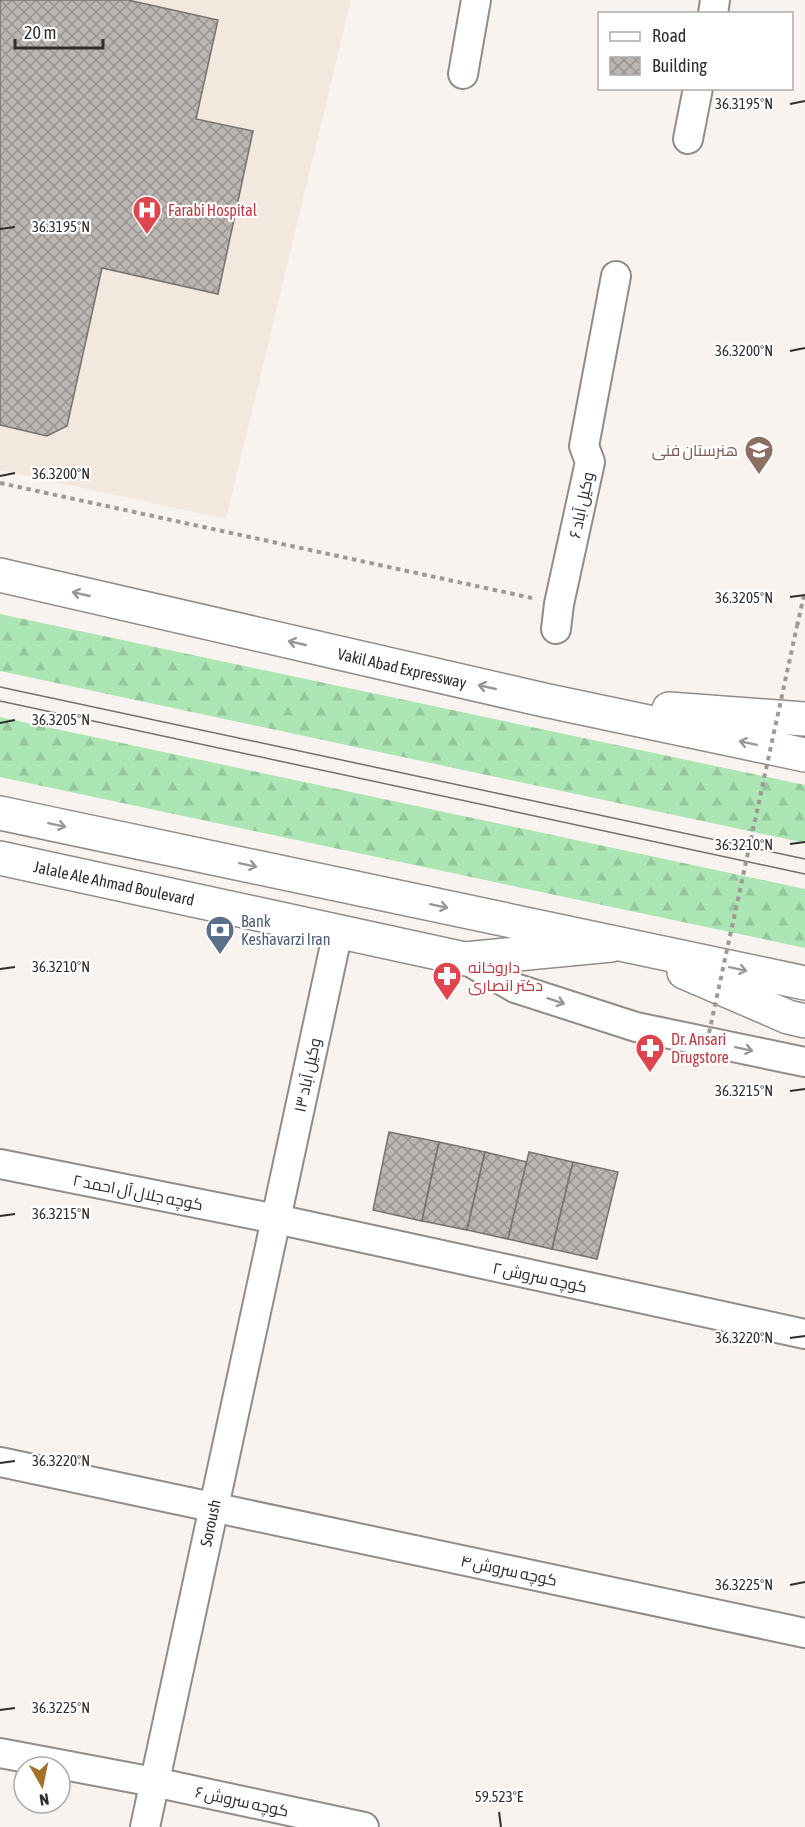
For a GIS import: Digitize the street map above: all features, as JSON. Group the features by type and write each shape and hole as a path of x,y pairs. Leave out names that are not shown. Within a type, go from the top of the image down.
{"main road":[{"name":"Vakil Abad Expressway","path":"0,575 544,700 805,755"},
{"path":"544,700 805,719"},
{"path":"0,813 805,983"},
{"name":"Jalale Ale Ahmad Boulevard","path":"0,858 465,959 619,945"},
{"path":"619,945 788,1017 805,1021"}],"street":[{"path":"463,74 476,0"},
{"path":"688,139 698,90"},
{"name":"۶ وکیل آباد","path":"558,616 590,462 584,447 616,276"},
{"name":"۱۳ وکیل آباد","path":"276,1219 338,931"},
{"path":"465,959 515,988 636,1027 805,1062"},
{"name":"کوچه جلال آل احمد ۲","path":"0,1164 276,1219"},
{"name":"کوچه سروش ۲","path":"276,1219 805,1334"},
{"name":"Soroush","path":"145,1827 276,1219"},
{"name":"کوچه سروش ۴","path":"0,1462 805,1633"},
{"name":"کوچه سروش ۶","path":"0,1753 154,1782 364,1827"}],"path":[{"path":"0,483 558,616"},
{"path":"709,1033 805,591"}],"shaded area":[{"name":"Farabi Hospital","path":"0,0 351,0 226,519 0,470"}],"green space":[{"path":"0,614 805,785 805,843 0,671"},
{"path":"0,717 805,889 805,948 0,777"}],"building":[{"path":"0,0 128,0 218,20 196,119 253,131 218,294 102,268 67,426 47,436 0,425"},
{"path":"389,1132 439,1142 422,1221 373,1210"},
{"path":"439,1142 485,1152 467,1230 422,1221"},
{"path":"485,1152 527,1162 508,1239 467,1230"},
{"path":"529,1152 573,1162 552,1249 508,1239"},
{"path":"573,1162 618,1172 597,1259 552,1249"}],"tram line":[{"path":"0,687 805,859"},
{"path":"0,701 805,874"}],"place":[{"name":"Farabi Hospital","path":"147,236"},
{"name":"هنرستان فنی","path":"759,476"},
{"name":"Bank Keshavarzi Iran","path":"220,956"},
{"name":"داروخانه دکتر انصاری","path":"447,1002"},
{"name":"Dr. Ansari Drugstore","path":"650,1074"}]}
